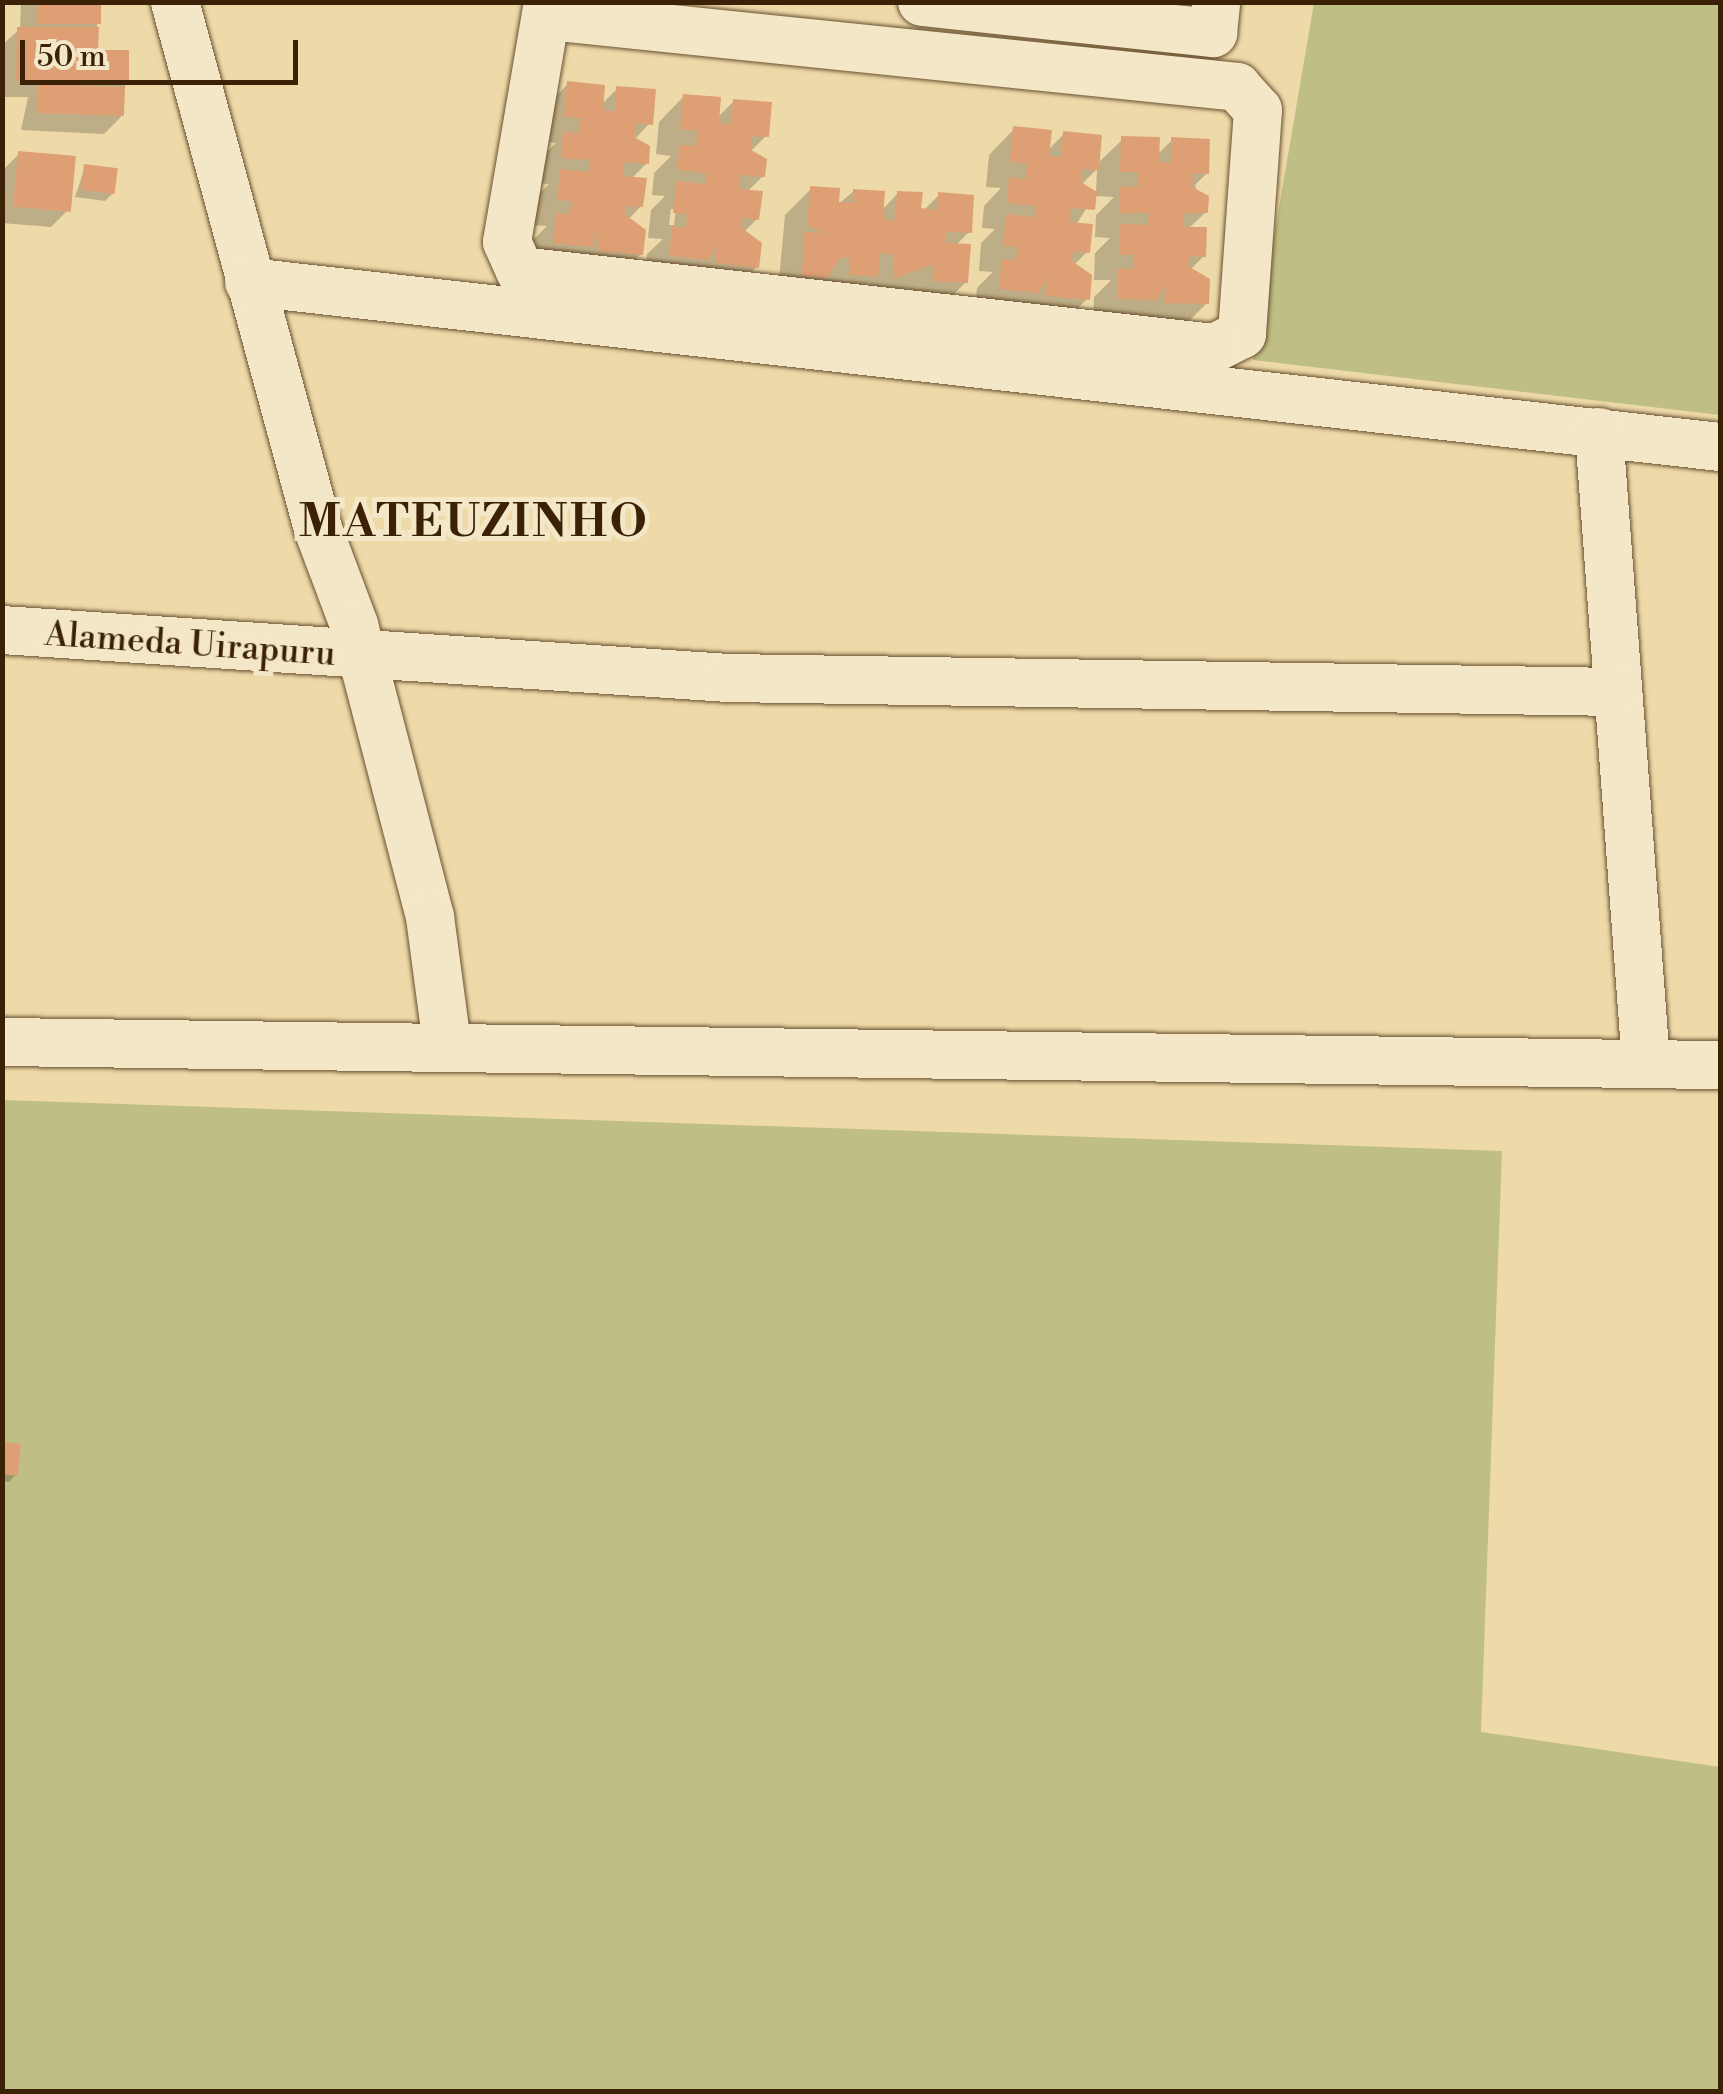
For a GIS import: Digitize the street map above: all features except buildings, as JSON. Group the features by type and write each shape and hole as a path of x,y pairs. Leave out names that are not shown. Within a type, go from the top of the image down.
{"street":[{"name":"Alameda Uirapuru","path":"2,630 360,658 318,529 176,2"},
{"path":"922,2 1213,33 1216,2"},
{"path":"547,9 1237,86 1258,110 1242,334 1214,348 520,271 507,242 547,9"},
{"path":"249,282 1720,447"},
{"path":"1599,432 1646,1063"},
{"path":"447,1045 430,917 360,658 728,678 1616,692"},
{"path":"2,1042 1720,1065"}],"shaded area":[{"path":"1314,3 1720,3 1720,415 1253,360"},
{"path":"3,1100 1502,1151 1481,1732 1720,1767 1720,2091 3,2092"}],"district":[{"name":"MATEUZINHO","path":"474,523"}]}
